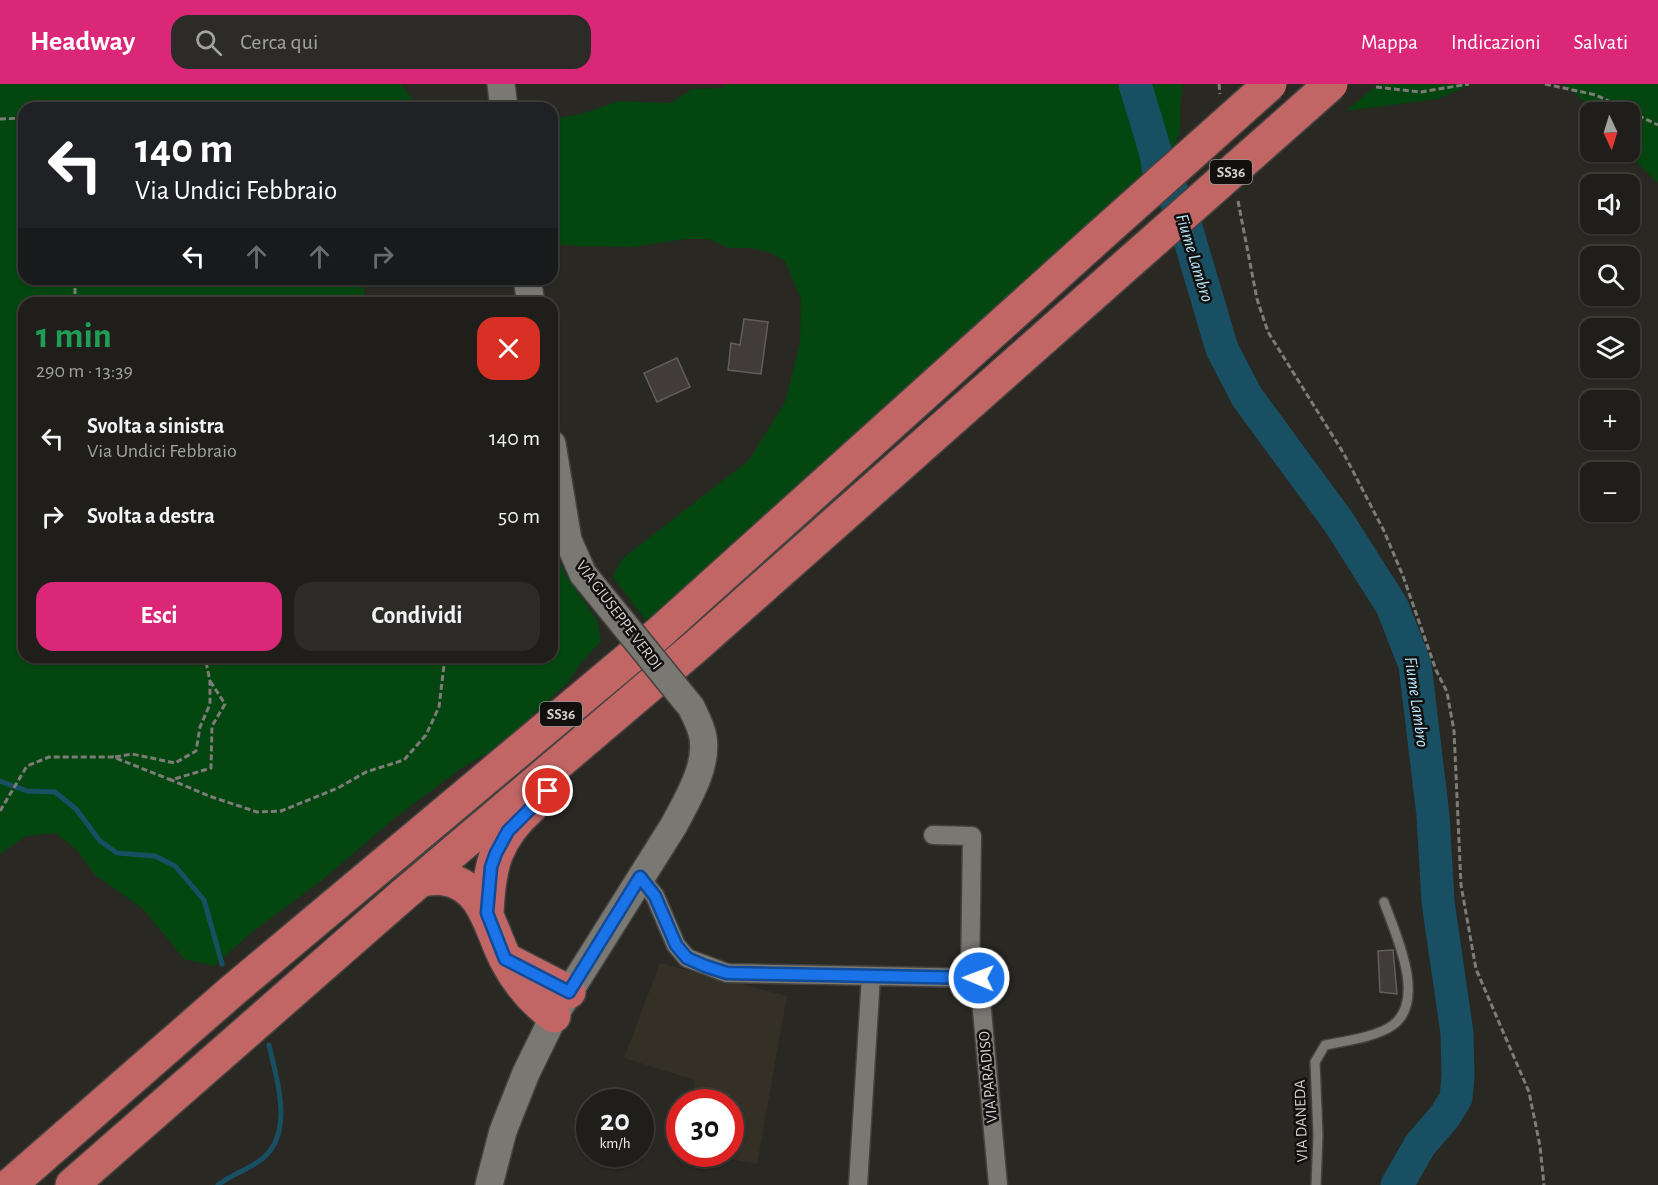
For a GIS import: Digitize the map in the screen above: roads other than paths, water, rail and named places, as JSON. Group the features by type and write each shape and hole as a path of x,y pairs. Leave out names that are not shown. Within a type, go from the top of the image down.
{"highway":[{"name":"SS36","path":"10,1185 232,991 658,634 1270,84"},
{"name":"SS36","path":"72,1185 421,880 694,648 1331,84"},
{"path":"487,913 491,867 508,831 528,810 650,701 694,648"},
{"path":"421,880 443,879 456,882 470,891 487,913 505,959 561,1004"}],"street":[{"path":"501,84 503,102"},
{"name":"VIA GIUSEPPE VERDI","path":"489,1185 503,1131 526,1073 561,1004 674,825 688,798 703,757 704,740 691,707 584,574 568,540 558,480"},
{"name":"VIA PARADISO","path":"933,835 972,836 970,978 979,978 998,1185"},
{"path":"640,877 655,896 676,945 687,958 727,973 970,978"},
{"path":"858,1185 871,976"}],"lane":[{"name":"VIA DANEDA","path":"1316,1185 1318,1135 1315,1062 1325,1046 1370,1035 1393,1025 1401,1015 1409,997 1406,966 1384,902"}],"water":[{"path":"1125,84 1146,84 1168,158 1143,180 1137,137"}],"waterway":[{"name":"Fiume Lambro","path":"1135,84 1157,157 1183,217 1222,349 1247,397 1338,521 1392,606 1415,665 1433,815 1438,902 1457,1033 1458,1076 1456,1098 1445,1116 1420,1145 1397,1185"},
{"path":"0,781 27,791 55,792 76,809 100,841 117,853 155,856 175,866 204,900 222,964"},
{"path":"218,1185 258,1162 270,1151 277,1138 281,1108 269,1045"}]}
